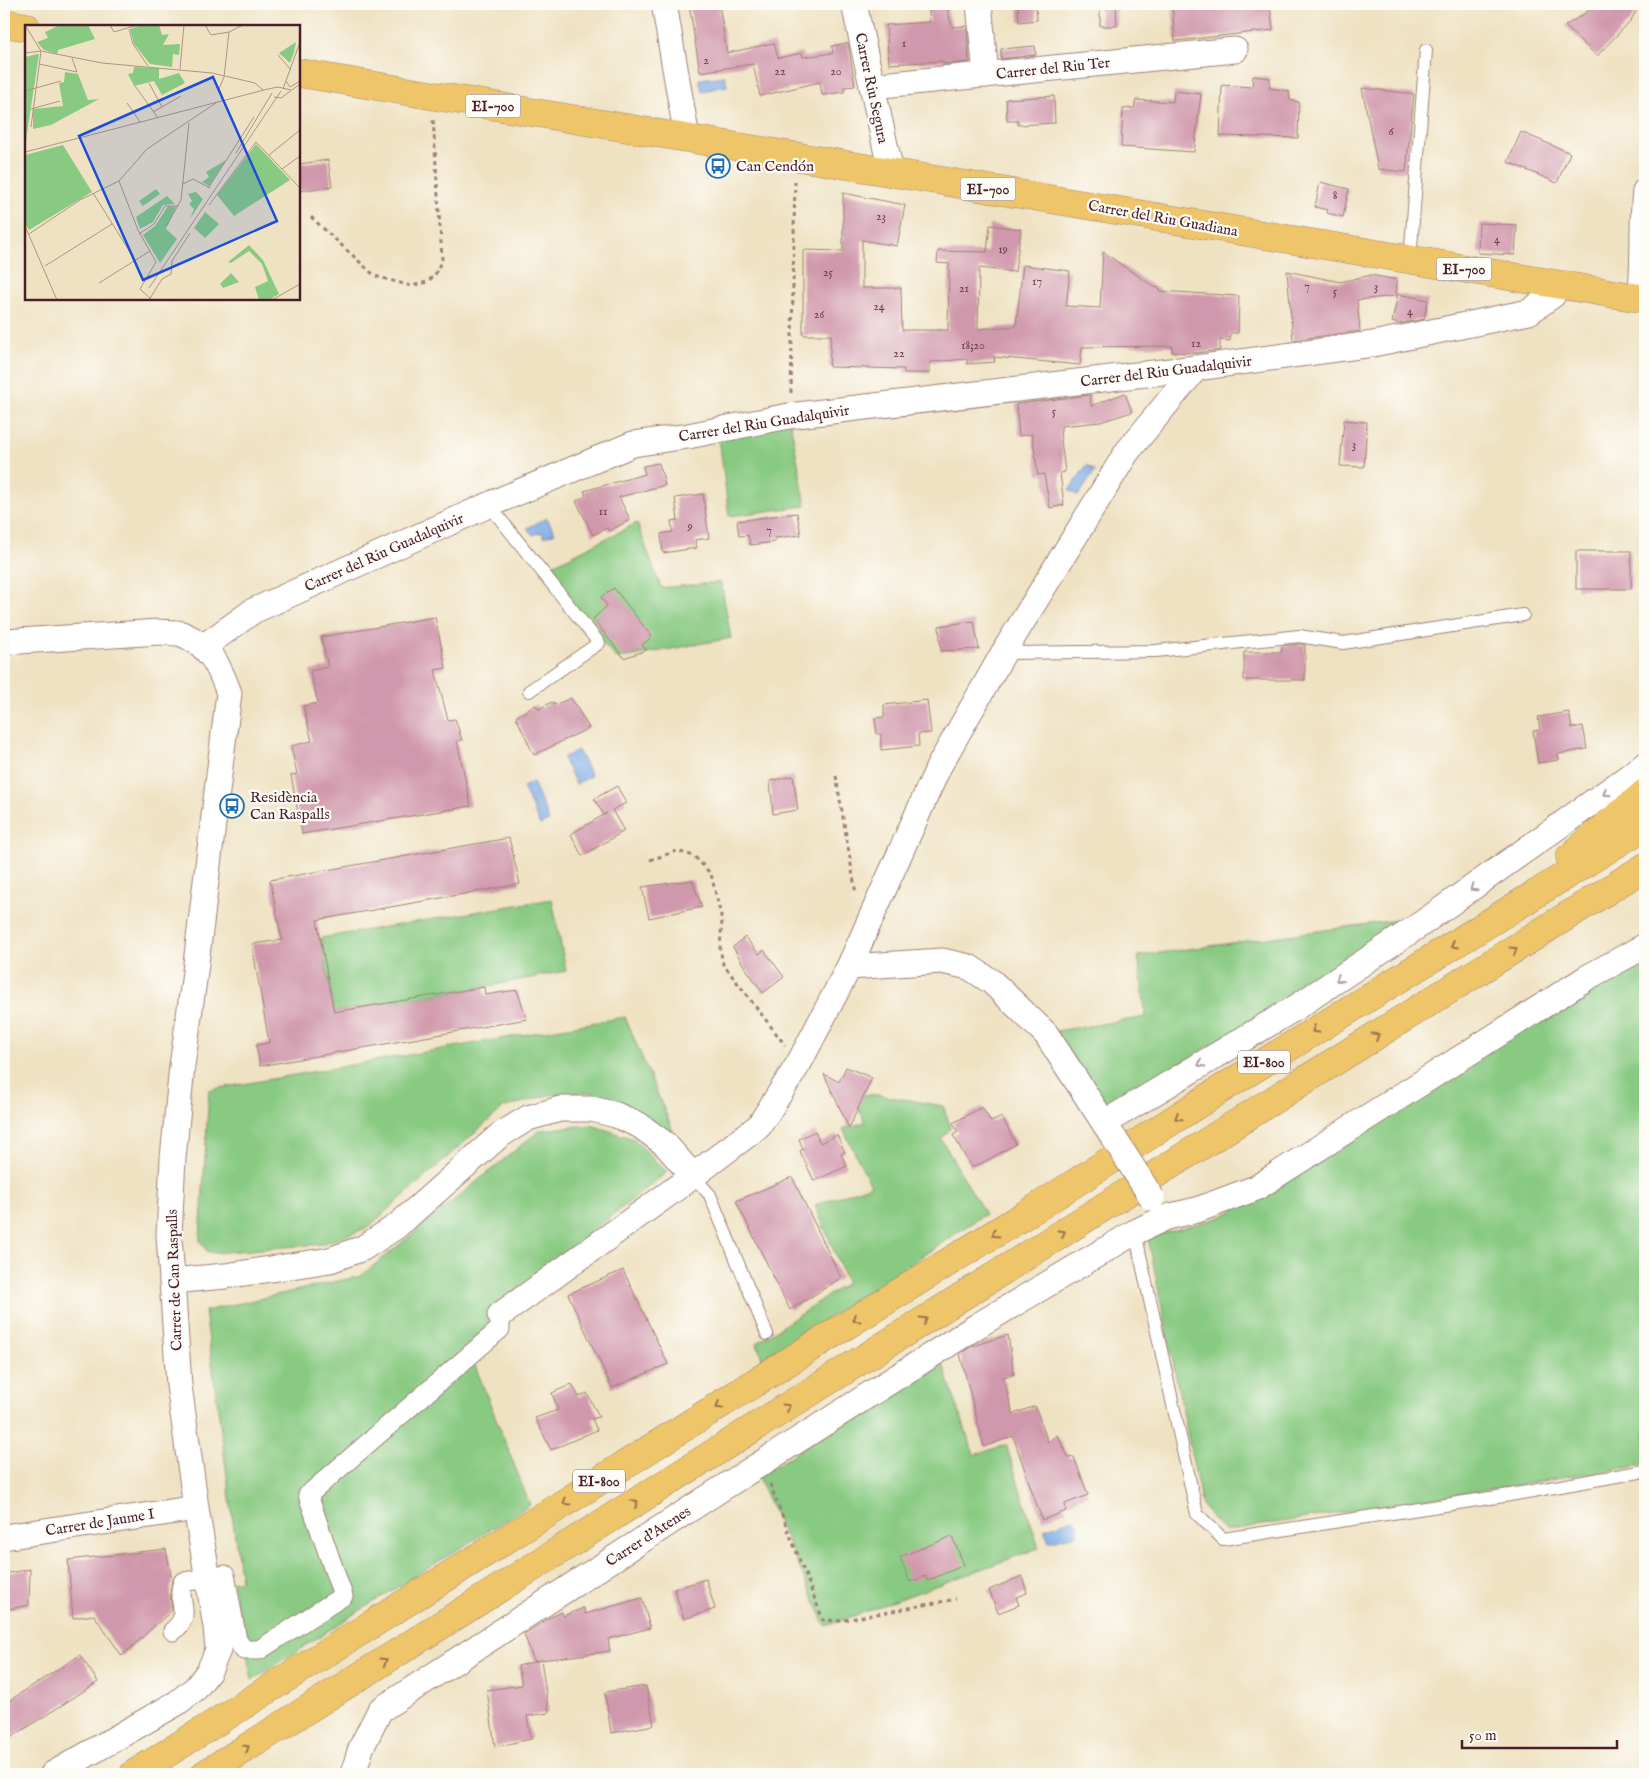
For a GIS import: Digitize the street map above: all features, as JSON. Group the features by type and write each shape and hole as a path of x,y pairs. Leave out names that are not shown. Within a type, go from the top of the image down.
{"main road":[{"path":"4,23 25,27"},
{"name":"EI-700","path":"300,73 687,138"},
{"name":"Carrer del Riu Guadiana","path":"687,138 1642,299"},
{"name":"EI-800","path":"1495,919 1645,793"},
{"name":"EI-800","path":"134,1774 812,1346 1036,1208 1223,1088 1645,826"},
{"name":"EI-800","path":"205,1774 1645,867"},
{"name":"EI-800","path":"1554,925 1645,886"}],"street":[{"path":"664,4 687,138"},
{"name":"Carrer Riu Segura","path":"854,4 891,172"},
{"path":"979,4 986,75"},
{"name":"Carrer del Riu Ter","path":"872,86 1235,50"},
{"path":"1642,299 1643,206 1645,191"},
{"name":"Carrer del Riu Guadalquivir","path":"203,647 253,611 489,505 633,444 688,436 789,416 1196,368 1373,344 1529,312 1553,295 1555,285"},
{"path":"173,1631 180,1625 185,1613 181,1587 183,1582 225,1575 237,1640 244,1650 259,1650 343,1596 308,1495 500,1329 500,1315 693,1176 758,1126 799,1063 849,967 939,766 1004,653 1127,452 1196,368"},
{"path":"4,642 159,632 181,634 203,647"},
{"name":"Carrer de Can Raspalls","path":"53,1774 177,1704 196,1688 209,1672 218,1650 179,1385 169,1235 173,1158 182,1066 228,693 219,665 203,647"},
{"path":"1108,1129 1421,924 1645,765"},
{"name":"Carrer d'Atenes","path":"353,1774 361,1748 380,1710 762,1463 977,1326 1135,1232 1160,1208 1197,1210 1256,1188 1588,977 1645,946"},
{"path":"849,967 942,961 969,967 992,982 1046,1034 1160,1208"},
{"path":"172,1281 225,1276 330,1260 363,1248 396,1226 500,1135 528,1118 560,1109 592,1109 616,1115 639,1125 665,1144 693,1176"},
{"name":"Carrer de Jaume I","path":"5,1529 196,1508"}],"lane":[{"path":"1410,260 1426,50"},
{"path":"489,505 599,643 529,691"},
{"path":"1004,653 1156,650 1299,636 1343,643 1523,614"},
{"path":"693,1176 710,1195 767,1334"},
{"path":"1135,1232 1197,1514 1223,1539 1510,1495 1645,1471"}],"path":[{"path":"311,217 375,276 411,286 427,282 435,275 442,259 432,95"},
{"path":"791,401 794,186"},
{"path":"836,776 856,896"},
{"path":"650,860 677,851 694,856 711,874 722,920 720,948 723,964 799,1063"},
{"path":"762,1463 823,1620 840,1621 956,1599"}],"green space":[{"path":"789,416 806,506 729,516 718,430"},
{"path":"637,523 661,588 721,582 731,638 617,659 541,571"},
{"path":"552,899 566,971 334,1012 321,938"},
{"path":"1404,919 1404,925 1107,1109 1056,1031 1146,1017 1138,956"},
{"path":"1645,961 1645,1465 1224,1531 1202,1506 1148,1238 1221,1217 1590,989"},
{"path":"625,1017 677,1140 627,1105 590,1092 548,1095 503,1108 367,1228 322,1244 214,1253 207,1251 200,1241 209,1090"},
{"path":"852,1094 879,1095 943,1106 951,1128 941,1139 985,1214 855,1301 762,1359 757,1343 847,1283 815,1205 871,1185 843,1129 865,1122"},
{"path":"591,1125 634,1139 667,1172 485,1317 498,1334 470,1353 530,1505 252,1680 232,1581 241,1581 205,1311 361,1276 540,1130"},
{"path":"941,1359 974,1455 1006,1445 1039,1548 826,1626 758,1477"}],"water":[{"path":"725,76 727,86 702,91 699,79"},
{"path":"1087,465 1095,471 1078,496 1069,490"},
{"path":"547,518 555,533 544,537 542,532 533,535 527,528"},
{"path":"578,750 591,776 576,784 563,758"},
{"path":"533,782 549,821 540,825 523,787"},
{"path":"1072,1519 1079,1524 1077,1534 1049,1542 1044,1529"}],"building":[{"path":"689,4 719,4 727,53 774,43 778,58 802,53 803,57 833,53 832,46 848,43 855,86 844,87 844,92 822,95 820,82 760,96 753,64 700,72"},
{"path":"928,4 946,4 952,27 967,26 969,62 943,64 943,61 889,64 886,25 930,22"},
{"path":"1018,4 1036,4 1037,20 1019,22"},
{"path":"1100,4 1116,4 1117,26 1100,26"},
{"path":"1172,4 1270,4 1273,30 1175,41"},
{"path":"1599,4 1640,4 1631,20 1597,56 1565,26"},
{"path":"1035,46 1036,55 1001,59 1001,49"},
{"path":"1253,76 1270,78 1269,88 1289,91 1290,100 1299,102 1298,138 1220,136 1222,85 1252,87"},
{"path":"1362,88 1414,94 1406,172 1378,169"},
{"path":"1174,91 1201,94 1194,152 1121,147 1123,109 1134,108 1136,100 1173,102"},
{"path":"1054,96 1055,123 1018,125 1018,121 1007,121 1006,99"},
{"path":"1521,132 1570,153 1557,183 1508,162"},
{"path":"328,160 332,186 300,191 300,164"},
{"path":"1320,182 1349,189 1343,217 1327,213 1328,210 1315,207"},
{"path":"843,193 905,205 897,246 862,240 862,288 901,288 902,330 948,330 949,264 937,263 938,251 987,252 990,225 1021,229 1015,272 979,268 978,329 1016,326 1023,265 1070,271 1066,306 1100,308 1103,252 1154,287 1160,288 1160,291 1239,296 1238,333 1230,333 1230,341 1220,340 1220,350 1196,353 1172,352 1172,346 1082,347 1080,365 994,357 995,362 967,364 967,359 930,362 930,373 904,373 904,369 829,367 831,335 803,335 803,250 843,251"},
{"path":"1479,223 1517,225 1515,255 1478,253"},
{"path":"1287,271 1340,282 1371,275 1397,280 1396,296 1357,300 1360,331 1293,340"},
{"path":"1398,294 1428,300 1424,319 1399,324 1392,322"},
{"path":"1125,393 1132,412 1100,422 1061,426 1060,432 1065,472 1060,473 1064,505 1050,508 1044,474 1038,475 1032,434 1019,436 1016,404 1090,395 1091,406"},
{"path":"1344,420 1367,422 1364,467 1340,466"},
{"path":"659,463 665,485 619,497 630,520 609,531 607,528 593,535 576,501 586,496 584,491 645,474 643,466"},
{"path":"703,494 709,538 695,540 697,548 663,553 661,534 673,532 671,521 678,520 675,498"},
{"path":"797,513 801,535 775,538 775,542 750,545 748,535 739,536 737,521"},
{"path":"1576,551 1631,551 1631,589 1576,589"},
{"path":"614,588 652,637 642,645 647,650 624,658 593,619 607,606 601,597"},
{"path":"435,617 446,668 435,670 448,720 455,719 462,740 457,741 471,806 302,834 291,775 297,774 291,746 312,741 303,706 318,703 310,671 328,667 321,637"},
{"path":"974,621 979,649 941,651 939,626"},
{"path":"1305,645 1305,680 1244,680 1244,652 1282,652 1282,646"},
{"path":"571,698 589,728 534,755 516,717 536,705 539,709 552,702 554,705"},
{"path":"927,700 931,733 918,734 919,746 881,750 881,734 877,734 875,718 884,717 884,705"},
{"path":"1569,712 1572,728 1583,726 1587,749 1558,754 1559,760 1538,763 1533,731 1540,730 1538,717"},
{"path":"793,776 798,810 773,814 770,781"},
{"path":"617,786 626,803 612,810 624,831 582,856 571,834 604,815 594,799"},
{"path":"509,838 520,884 317,920 334,1012 484,987 485,995 517,990 527,1019 260,1066 256,1045 269,1043 252,944 282,940 270,880"},
{"path":"692,880 702,907 649,918 642,887"},
{"path":"745,937 759,954 764,950 784,977 763,993 733,947"},
{"path":"846,1067 872,1078 849,1128 824,1074 839,1082"},
{"path":"982,1107 991,1122 1002,1117 1016,1144 971,1167 953,1135 958,1132 953,1123"},
{"path":"815,1131 820,1143 837,1135 845,1152 841,1154 847,1166 814,1181 800,1151 803,1149 799,1139"},
{"path":"792,1177 841,1278 790,1310 736,1201"},
{"path":"623,1270 668,1364 612,1388 568,1294"},
{"path":"1008,1335 1014,1374 1003,1377 1013,1414 1035,1406 1048,1442 1057,1435 1069,1458 1074,1457 1088,1495 1065,1504 1066,1511 1042,1520 1013,1436 984,1447 960,1354 972,1346"},
{"path":"572,1384 579,1397 587,1393 599,1417 592,1419 597,1430 551,1450 535,1418 558,1410 552,1393"},
{"path":"952,1536 964,1565 927,1581 926,1576 910,1582 900,1557"},
{"path":"166,1549 172,1580 170,1595 172,1610 122,1656 94,1615 73,1618 68,1560"},
{"path":"30,1569 29,1605 4,1610 4,1574"},
{"path":"1022,1576 1027,1593 1016,1597 1019,1605 998,1613 989,1590"},
{"path":"706,1579 715,1609 684,1619 674,1589"},
{"path":"642,1598 650,1628 608,1639 610,1651 534,1661 524,1634 551,1617 562,1612 563,1616 584,1608 585,1614"},
{"path":"80,1655 98,1682 4,1742 4,1704"},
{"path":"541,1660 549,1713 527,1716 531,1739 495,1747 487,1690 522,1685 518,1666"},
{"path":"646,1686 654,1725 611,1733 605,1692"}],"place":[{"name":"Can Cendón","path":"718,166"},
{"name":"Residència Can Raspalls","path":"232,806"}]}
